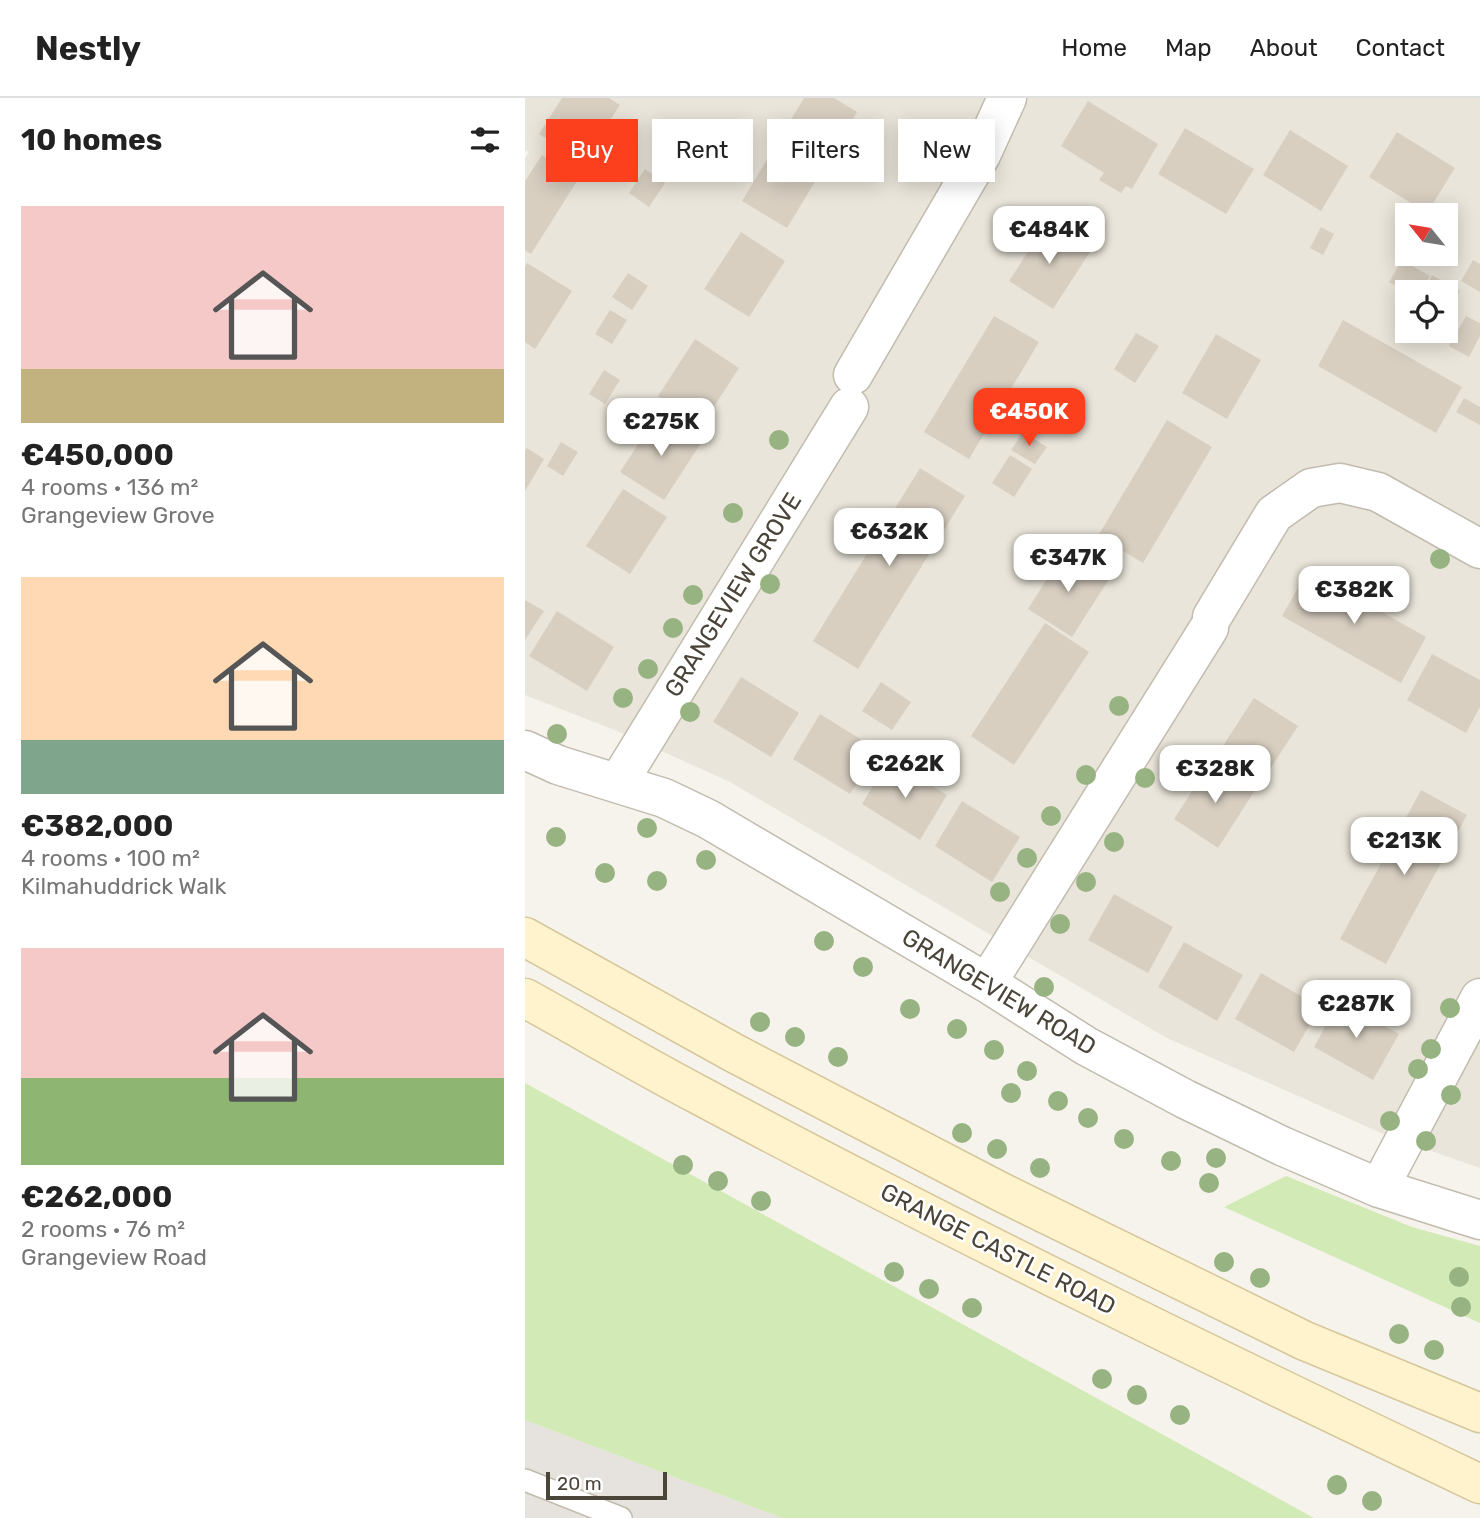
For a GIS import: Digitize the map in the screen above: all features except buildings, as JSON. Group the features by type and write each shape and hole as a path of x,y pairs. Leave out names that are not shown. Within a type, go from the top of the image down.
{"main road":[{"path":"525,937 734,1053 1001,1192 1305,1342 1480,1413"},
{"name":"GRANGE CASTLE ROAD","path":"525,998 697,1095 961,1231 1480,1484"}],"street":[{"name":"GRANGEVIEW GROVE","path":"618,783 851,391 981,156 1007,98"},
{"path":"987,983 1274,514 1311,488 1340,483 1378,492 1480,549"},
{"name":"GRANGEVIEW ROAD","path":"525,750 558,765 664,799 708,819 987,983 1086,1046 1185,1099 1282,1146 1379,1188 1480,1220"},
{"path":"1379,1188 1480,998"}],"lane":[{"path":"525,1480 621,1518"}],"shaded area":[{"path":"525,98 1480,98 1480,1168 1388,1136 1165,1037 730,782 622,733 525,695 525,158 529,152 525,150"},
{"path":"525,1420 782,1518 525,1518"}],"green space":[{"path":"525,1083 1314,1518 782,1518 525,1420"},
{"path":"1286,1176 1412,1227 1480,1246 1480,1323 1224,1207"}]}
